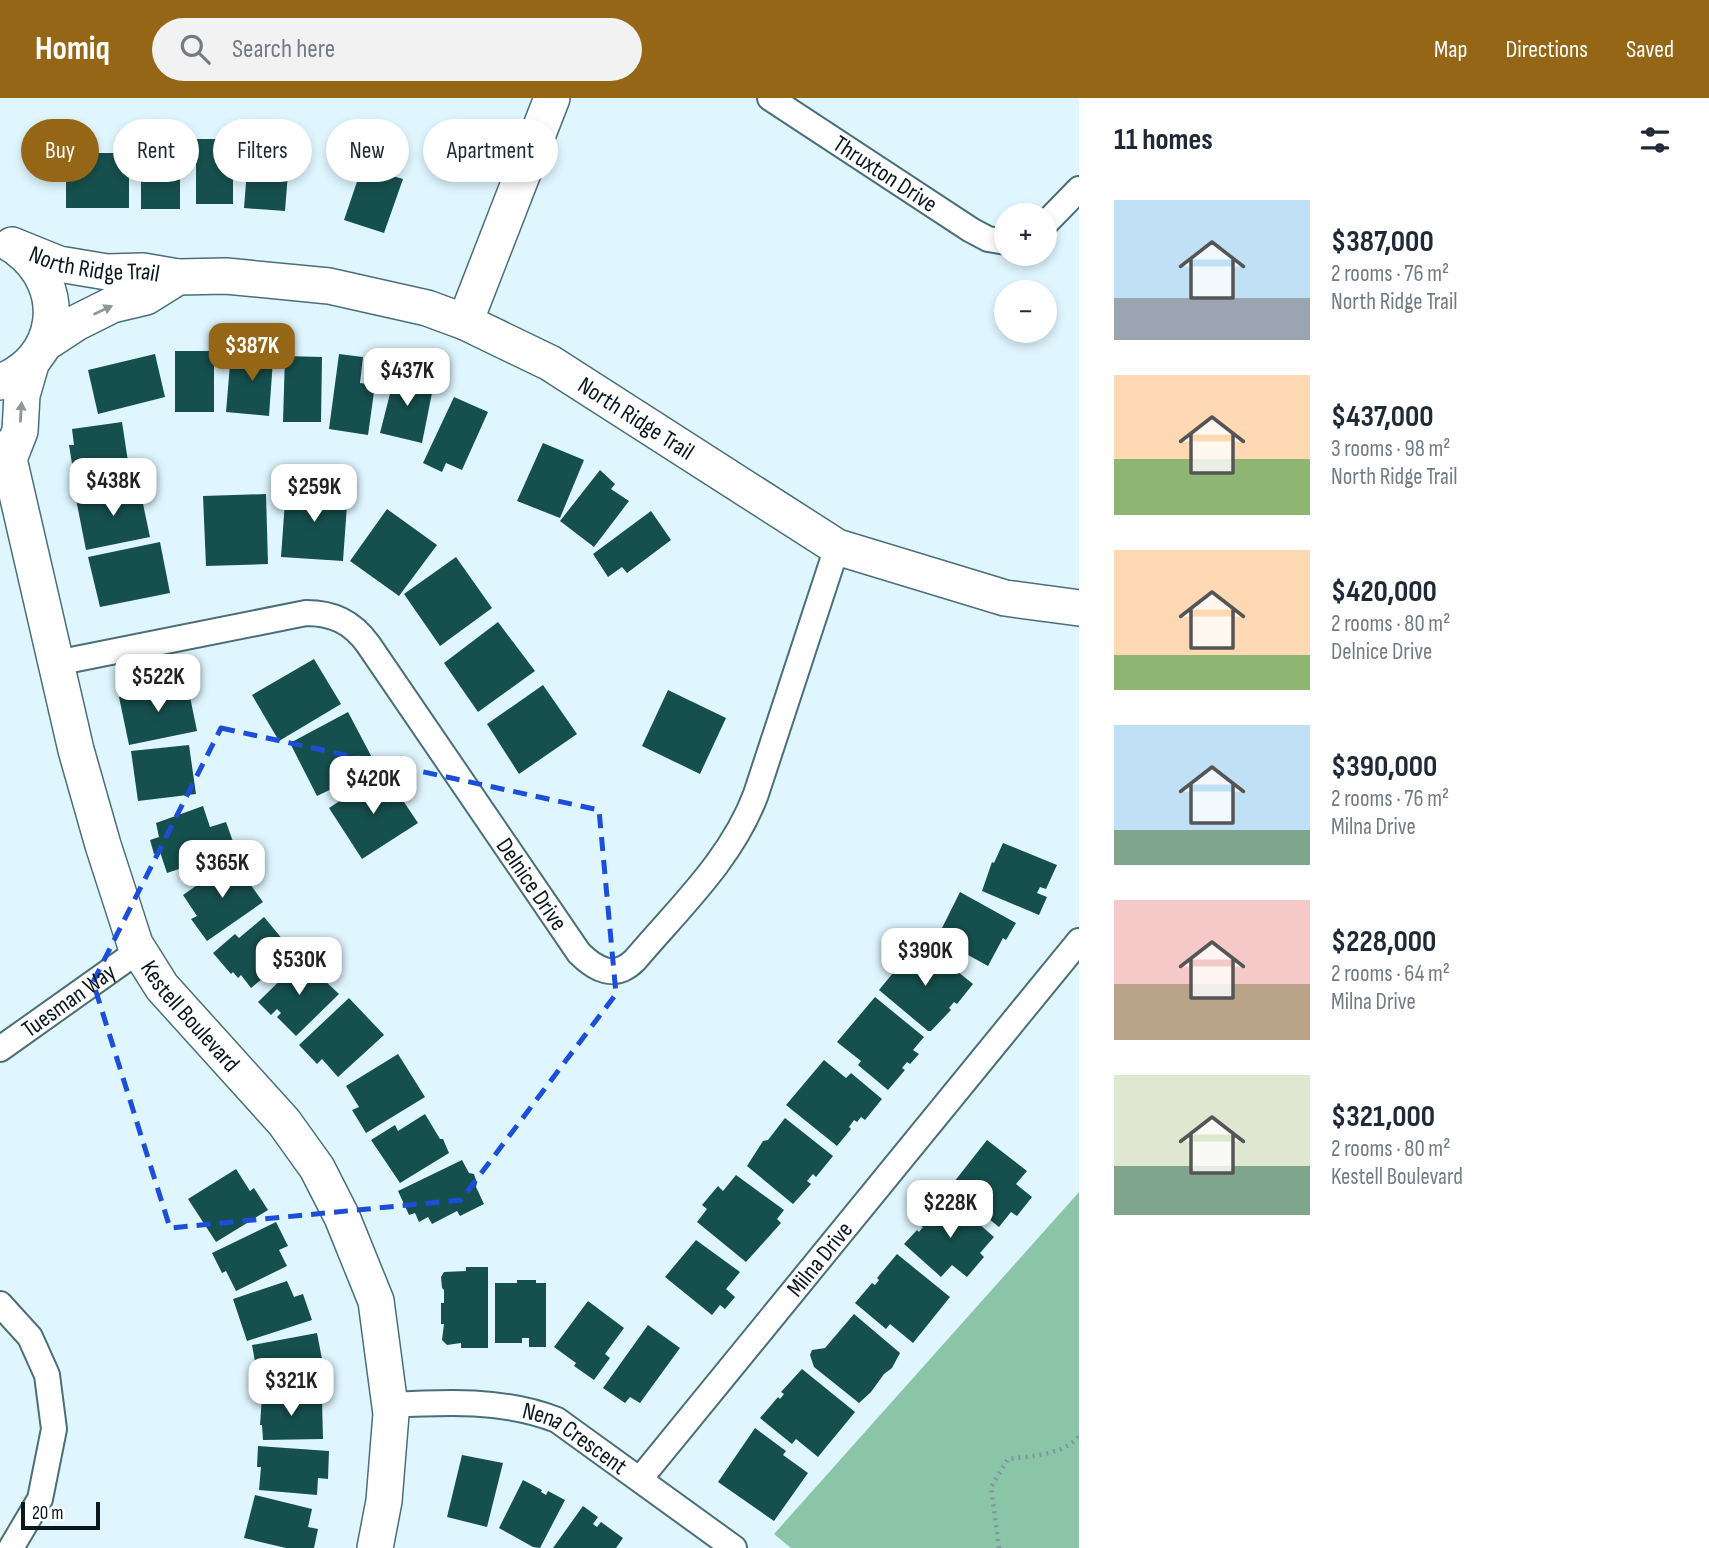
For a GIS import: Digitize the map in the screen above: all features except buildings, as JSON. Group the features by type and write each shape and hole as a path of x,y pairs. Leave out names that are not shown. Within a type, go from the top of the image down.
{"street":[{"path":"465,321 552,98"},
{"name":"Thruxton Drive","path":"770,98 971,230 994,240"},
{"path":"1057,212 1079,189"},
{"name":"North Ridge Trail","path":"5,240 59,264 107,272 143,271 178,277 226,276 329,286 427,308 465,321 551,363 837,547 1005,598 1079,608"},
{"name":"Kestell Boulevard","path":"5,240 31,259 44,278 51,300 51,322 22,395 20,431 4,454 76,750 103,845 138,951 162,987 268,1103 317,1168 342,1217 376,1301 391,1415 384,1501 375,1548"},
{"name":"North Ridge Trail","path":"0,382 13,377 76,323 112,305 146,298 178,277"},
{"name":"Delnice Drive","path":"55,663 306,613 329,615 346,622 368,644 579,953 596,968 616,972 635,960 724,856 739,832 755,794 837,547"},
{"name":"Milna Drive","path":"640,1479 1079,941"},
{"name":"Tuesman Way","path":"0,1049 138,951"},
{"path":"0,1304 30,1337 47,1375 54,1429 40,1499 11,1548"},
{"name":"Nena Crescent","path":"389,1405 512,1406 557,1420 734,1548"}],"path":[{"path":"999,1548 992,1487 1008,1459 1038,1455 1072,1444 1079,1436"}],"highlighted area":[{"path":"221,728 599,810 616,994 461,1200 170,1228 93,982"}],"green space":[{"path":"1079,1192 1079,1548 791,1548 774,1534"}]}
